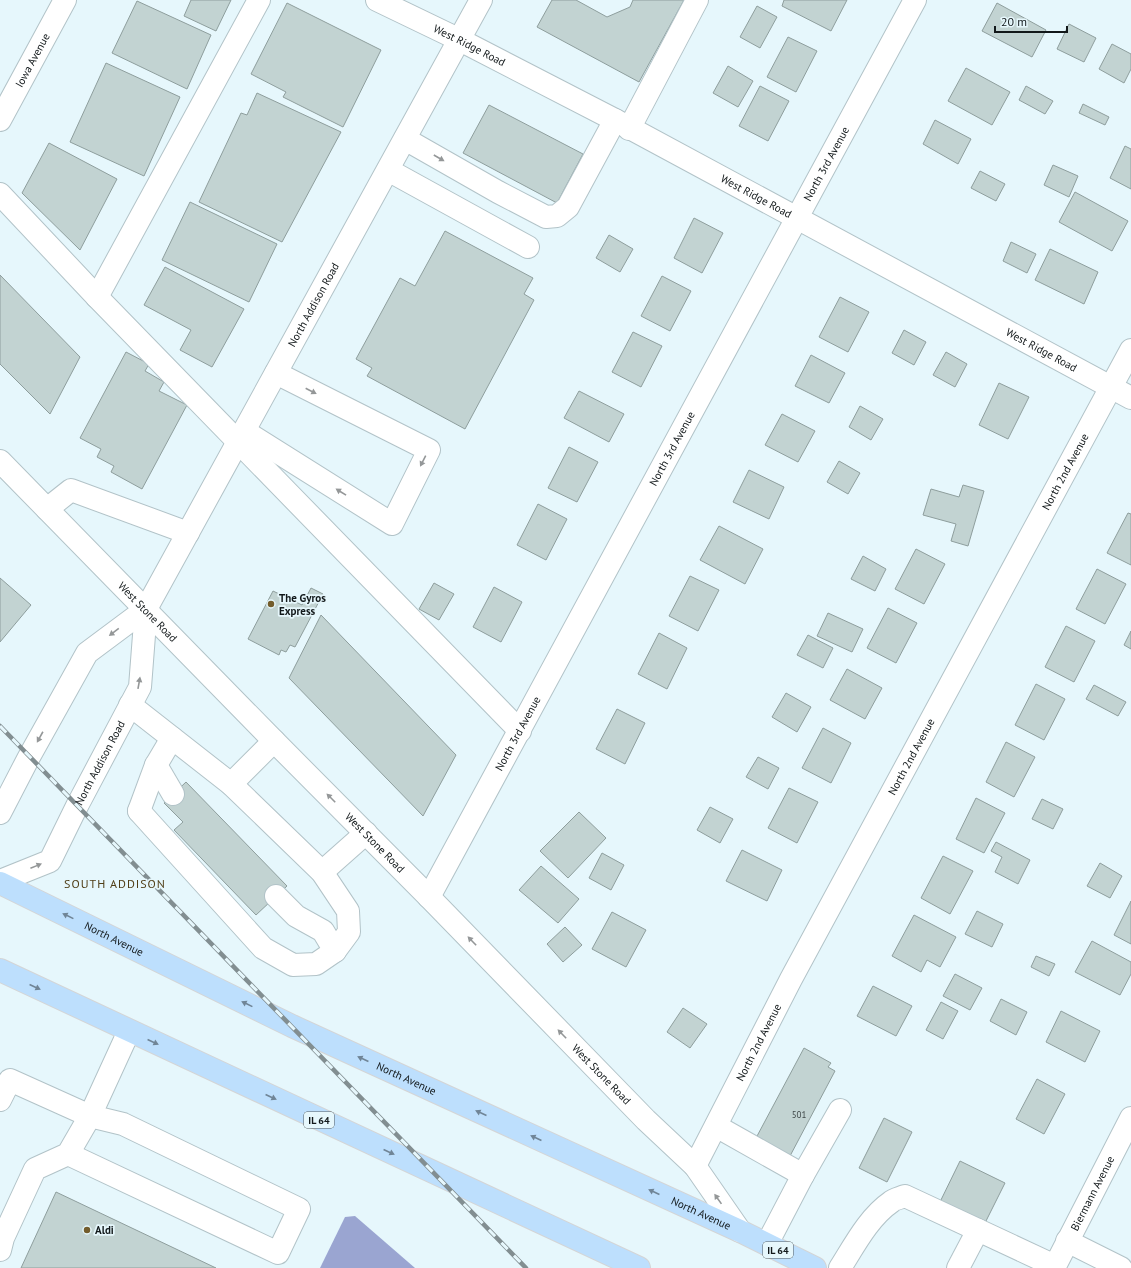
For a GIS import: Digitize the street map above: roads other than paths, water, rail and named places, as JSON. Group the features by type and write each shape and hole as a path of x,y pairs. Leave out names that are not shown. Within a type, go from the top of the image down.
{"main road":[{"name":"North Avenue","path":"0,882 292,1026 740,1231 815,1268"},
{"name":"IL 64","path":"0,970 639,1268"}],"street":[{"name":"Iowa Avenue","path":"0,120 65,0"},
{"path":"97,297 259,0"},
{"name":"West Ridge Road","path":"377,0 460,40 622,125 1131,398"},
{"name":"North Addison Road","path":"0,813 29,757 87,653 146,609 481,0"},
{"path":"405,139 498,192 546,217 557,216 568,207 622,125 697,0"},
{"name":"North 3rd Avenue","path":"429,897 916,0"},
{"path":"388,170 528,247"},
{"path":"0,194 97,297 241,436 520,730"},
{"name":"North 2nd Avenue","path":"695,1166 794,972 1131,350"},
{"path":"241,436 392,524 429,450 276,373"},
{"name":"West Stone Road","path":"0,461 646,1120 695,1166 740,1231"},
{"path":"47,509 71,490 188,533"},
{"name":"North Addison Road","path":"0,882 50,861 140,687 146,609"},
{"path":"130,705 231,784 322,872 348,911 349,932 335,951 316,964 293,964 263,948 139,811 156,765 172,738"},
{"path":"231,784 274,741"},
{"path":"156,765 173,794"},
{"path":"322,872 366,833"},
{"path":"276,896 296,916 323,931 335,951"},
{"path":"0,1250 3,1238 35,1169 68,1154 90,1116 130,1031"},
{"path":"0,1100 10,1080 90,1116 123,1124 299,1208 278,1253 68,1154"},
{"path":"767,1244 803,1175 840,1110"},
{"name":"Biermann Avenue","path":"1054,1267 1131,1118"},
{"path":"716,1126 803,1175"},
{"path":"840,1268 856,1242 876,1215 891,1201 905,1196 1054,1267"},
{"path":"958,1268 978,1230"},
{"path":"1068,1241 1121,1268"}],"water":[{"path":"355,1216 415,1268 320,1268 345,1217"}],"railway":[{"path":"0,726 526,1268"}],"place":[{"name":"The Gyros Express","path":"271,604"},
{"name":"Aldi","path":"87,1230"}],"district":[{"name":"SOUTH ADDISON","path":"115,884"}]}
